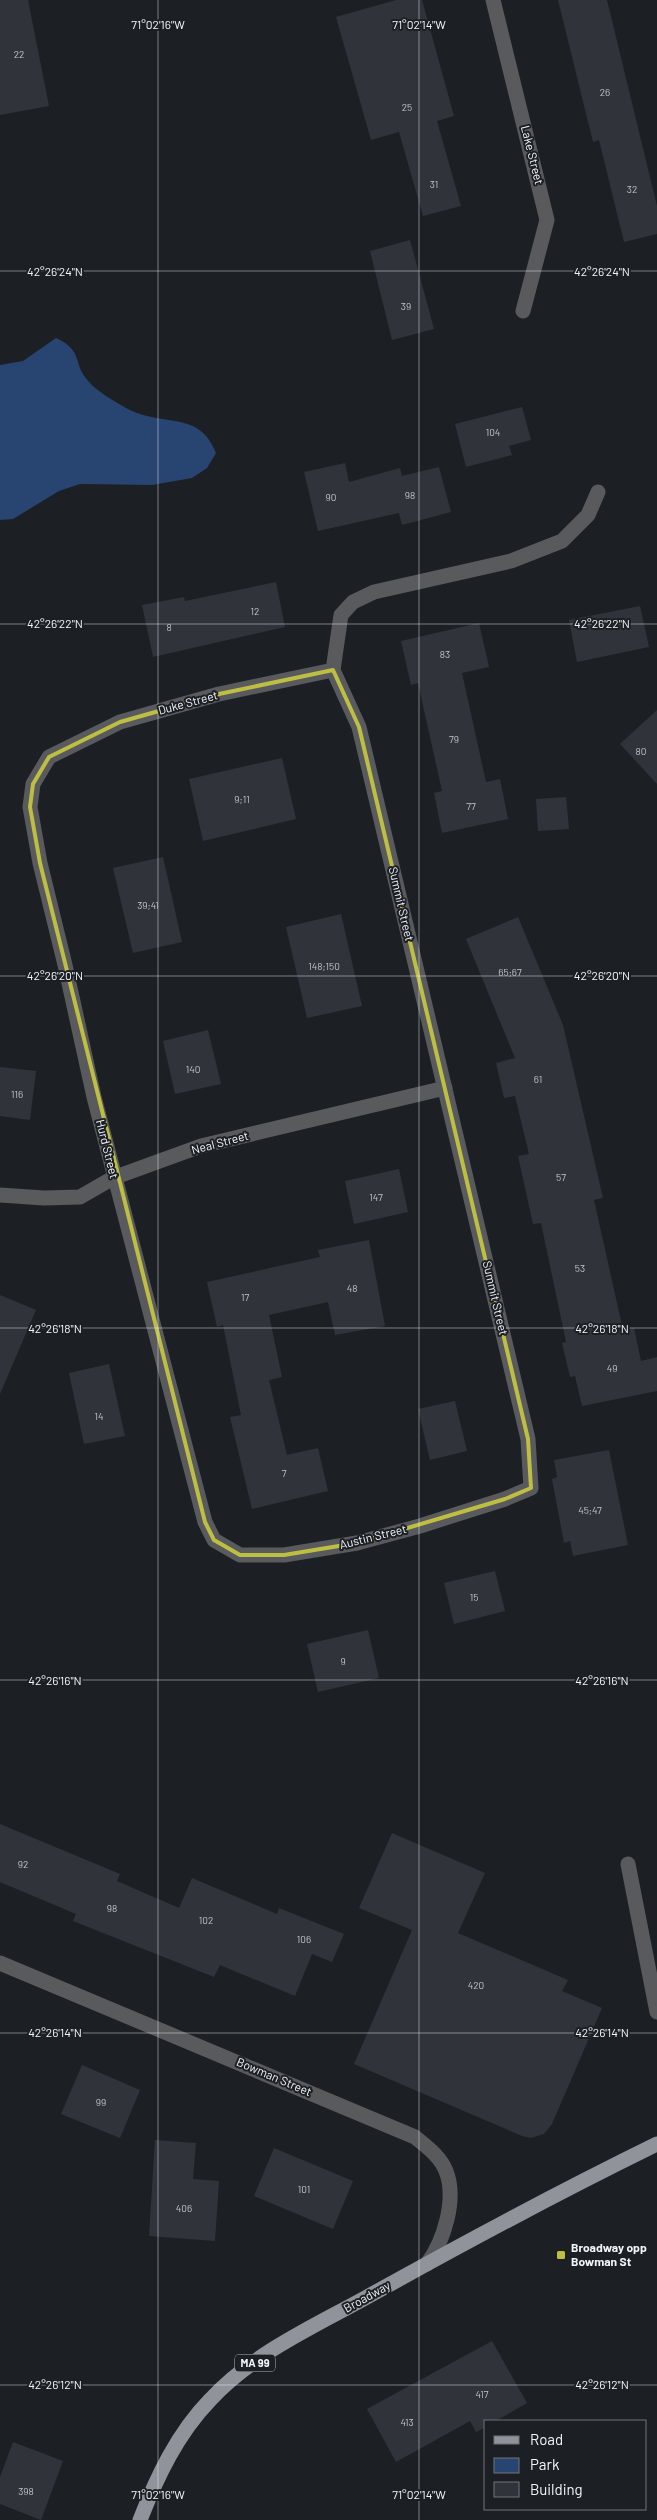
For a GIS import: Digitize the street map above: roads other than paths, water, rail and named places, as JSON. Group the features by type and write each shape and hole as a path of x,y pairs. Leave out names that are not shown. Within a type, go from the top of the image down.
{"main road":[{"name":"Broadway","path":"140,2520 157,2479 174,2449 199,2412 228,2382 293,2338 565,2189 657,2144"}],"street":[{"name":"Lake Street","path":"493,0 548,220 523,311"},
{"path":"333,670 341,615 353,602 374,592 511,561 562,541 588,515 598,492"},
{"name":"Duke Street","path":"49,756 120,722 219,694 333,670"},
{"name":"Summit Street","path":"333,670 359,727 528,1439 530,1488"},
{"name":"Hurd Street","path":"49,756 33,784 30,807 40,863 114,1178 205,1522 214,1540"},
{"name":"Neal Street","path":"0,1195 44,1198 80,1197 114,1178 201,1146 445,1088"},
{"name":"Austin Street","path":"214,1540 240,1555 284,1555 357,1543 505,1499 530,1488"},
{"path":"628,1864 657,2012"},
{"name":"Bowman Street","path":"0,1963 380,2121 420,2141 438,2158 446,2172 449,2188 442,2233 427,2264"}],"place":[{"name":"Broadway opp Bowman St","path":"561,2255"}]}
